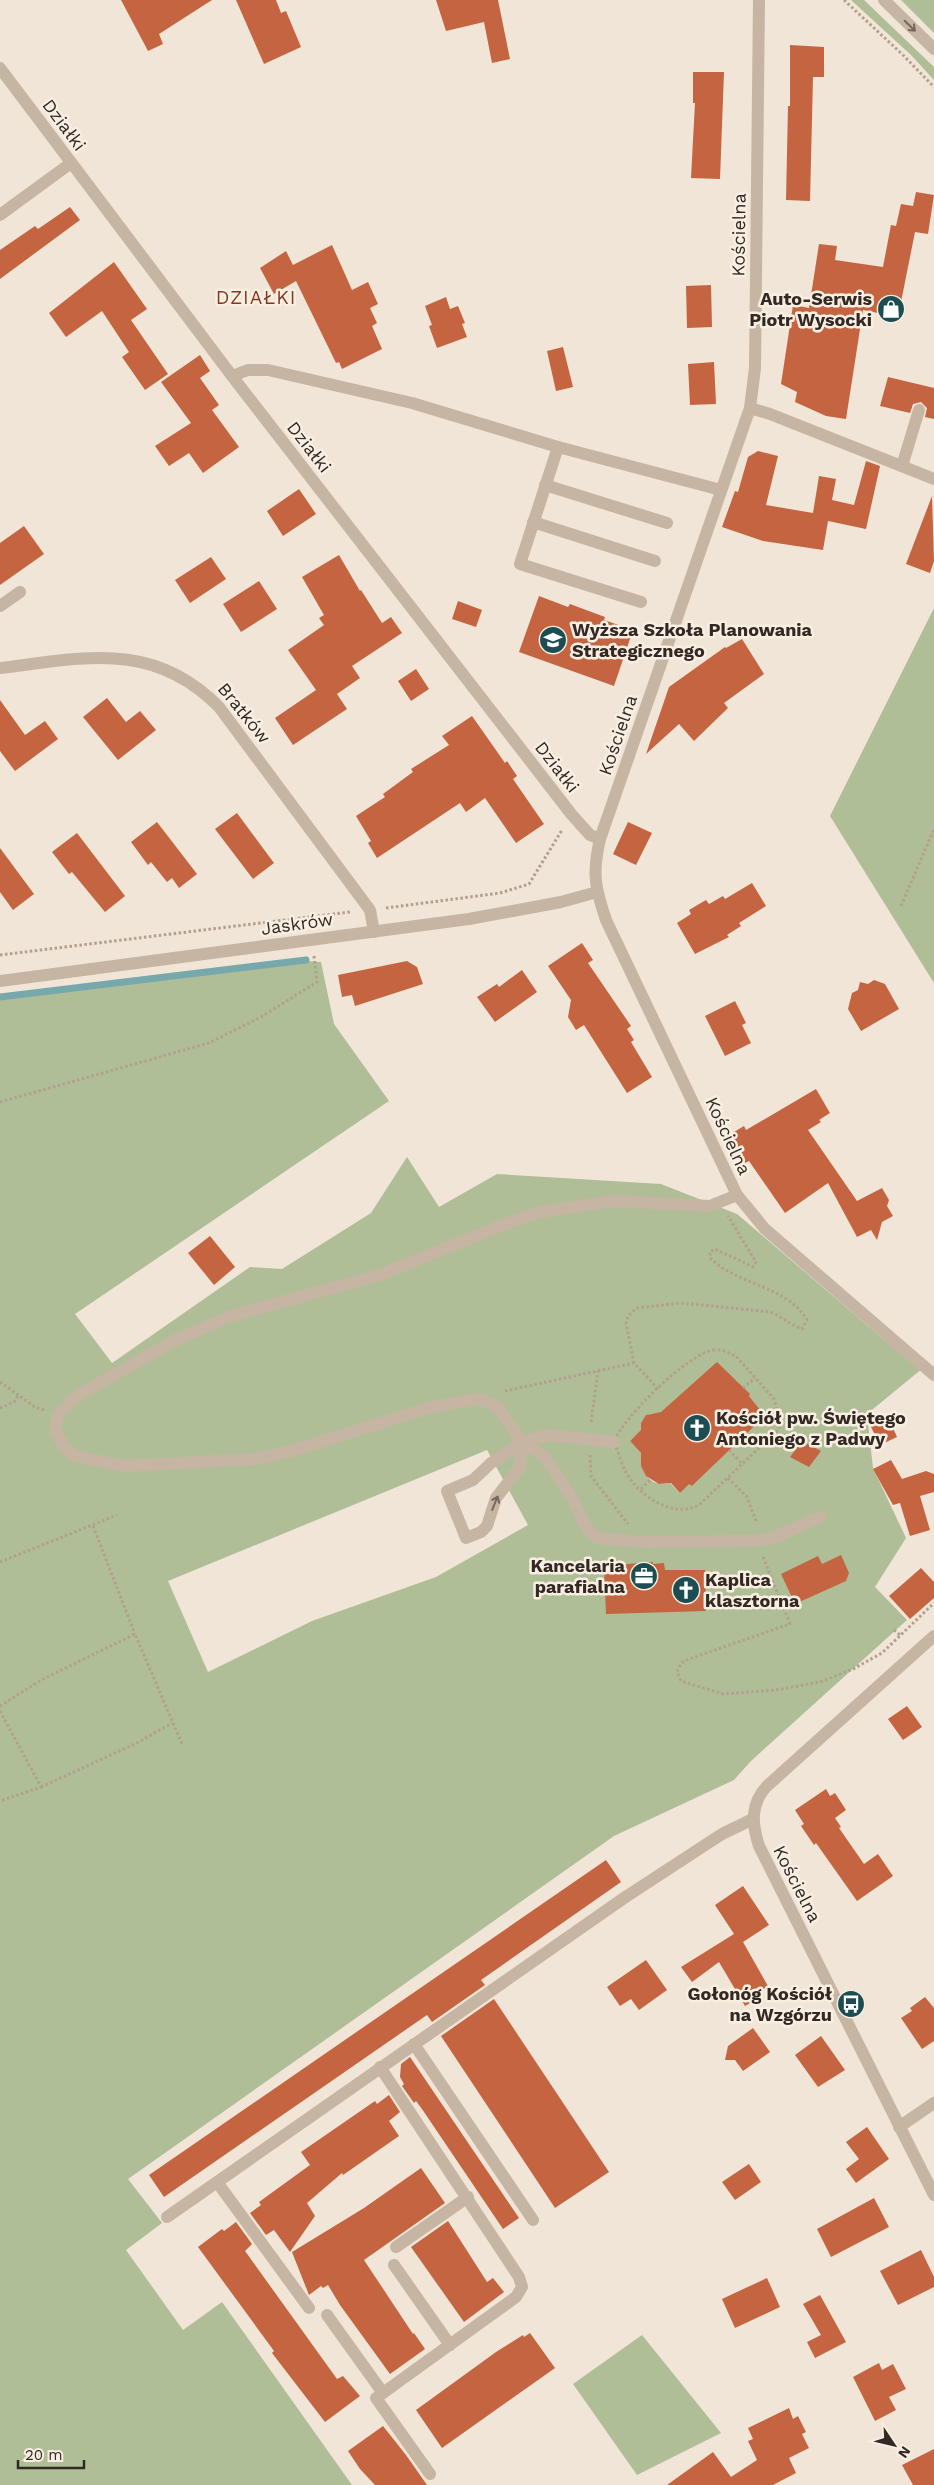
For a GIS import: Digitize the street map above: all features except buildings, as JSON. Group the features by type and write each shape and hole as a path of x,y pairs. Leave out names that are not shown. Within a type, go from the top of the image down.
{"street":[{"name":"Kościelna","path":"759,0 755,368 750,408 600,839 594,864 597,892 606,920 737,1195 765,1228 934,1375"},
{"path":"884,0 934,49"},
{"name":"Działki","path":"0,68 232,376 572,815 590,835 600,839"},
{"path":"0,215 70,163"},
{"path":"232,376 248,370 268,370 412,403 558,447 721,490"},
{"path":"750,408 770,414 934,479"},
{"path":"902,466 919,410"},
{"path":"558,447 520,564 641,602"},
{"path":"545,485 667,523"},
{"path":"533,522 655,561"},
{"path":"0,606 20,592"},
{"name":"Bratków","path":"0,668 95,657 154,666 173,671 190,680 220,707 370,910 374,932"},
{"name":"Jaskrów","path":"0,981 469,919 561,902 597,892"},
{"path":"737,1195 710,1206 614,1201 532,1214 380,1275 251,1309 216,1321 172,1342 68,1402 58,1414 55,1431 60,1442 70,1453 92,1461 134,1466 262,1458 432,1407 473,1399 485,1400 502,1411 522,1442 545,1457 573,1500 587,1529 597,1538 642,1542 757,1535 774,1538 820,1517"},
{"path":"522,1442 520,1468 496,1498 487,1526 482,1532 466,1538 447,1491 473,1480 491,1463 522,1442 549,1435 614,1442"},
{"path":"168,2217 685,1857 722,1834 753,1819 756,1802 767,1786 934,1636"},
{"name":"Kościelna","path":"753,1819 759,1846 934,2195"},
{"path":"414,2044 533,2220"},
{"path":"380,2068 468,2197 519,2277 522,2287 516,2297 376,2398 430,2474"},
{"path":"899,2127 934,2103"},
{"path":"217,2182 309,2308"},
{"path":"396,2247 468,2197"},
{"path":"394,2265 450,2345"},
{"path":"327,2315 383,2393"}],"path":[{"path":"844,0 934,87"},
{"path":"0,955 500,893 529,884 572,815"},
{"path":"901,906 934,829"},
{"path":"0,1102 209,1043 261,1016 316,982 313,940"},
{"path":"658,1389 634,1363 626,1323 628,1316 637,1308 680,1303 763,1311 780,1315 792,1326 802,1330 805,1325 807,1320 795,1304 749,1281 710,1258 710,1252 715,1249 753,1267 756,1262 729,1219"},
{"path":"722,1350 736,1356 755,1378 774,1399 781,1420 775,1435 699,1505 691,1509 668,1508 652,1500 625,1471 614,1442 624,1422 691,1359 705,1351 722,1350"},
{"path":"485,1400 512,1388 634,1363"},
{"path":"598,1370 588,1440 591,1476 642,1542"},
{"path":"743,1388 755,1378"},
{"path":"0,1382 34,1407 58,1414"},
{"path":"0,1408 14,1402 18,1396"},
{"path":"729,1450 743,1464"},
{"path":"728,1478 747,1498 757,1535 790,1624 681,1663 677,1672 681,1681 722,1694 776,1690 820,1682 853,1669 874,1657 934,1603"},
{"path":"641,1490 650,1480"},
{"path":"0,1562 117,1515"},
{"path":"93,1526 135,1634 182,1744"},
{"path":"894,1630 900,1635"},
{"path":"0,1706 43,1679 135,1634"},
{"path":"0,1711 41,1787"},
{"path":"0,1802 41,1787 129,1747 172,1723"}],"green space":[{"path":"851,0 864,0 934,67 934,80 911,55"},
{"path":"901,0 934,0 934,33"},
{"path":"934,608 934,983 830,816"},
{"path":"306,961 321,962 334,1024 389,1101 75,1314 112,1363 250,1267 282,1269 371,1213 407,1157 439,1207 497,1174 661,1184 737,1214 901,1354 923,1368 867,1414 873,1468 906,1538 875,1587 907,1620 751,1761 734,1780 614,1836 128,2179 162,2223 126,2250 183,2330 222,2302 352,2485 0,2485 0,995","holes":["736,1380 765,1416 692,1486 689,1483 680,1493 670,1483 663,1484 652,1481 643,1467 642,1454 630,1441 642,1430 641,1423 649,1414 660,1413","487,1450 528,1525 436,1577 312,1621 208,1672 168,1581"]},
{"path":"642,2335 721,2433 637,2475 573,2384"}],"waterway":[{"path":"0,997 306,960"}],"place":[{"name":"Auto-Serwis Piotr Wysocki","path":"891,309"},
{"name":"Wyższa Szkoła Planowania Strategicznego","path":"553,640"},
{"name":"Kościół pw. Świętego Antoniego z Padwy","path":"697,1428"},
{"name":"Kancelaria parafialna","path":"644,1576"},
{"name":"Kaplica klasztorna","path":"686,1590"},
{"name":"Gołonóg Kościół na Wzgórzu","path":"851,2004"}],"district":[{"name":"DZIAŁKI","path":"256,297"}]}
